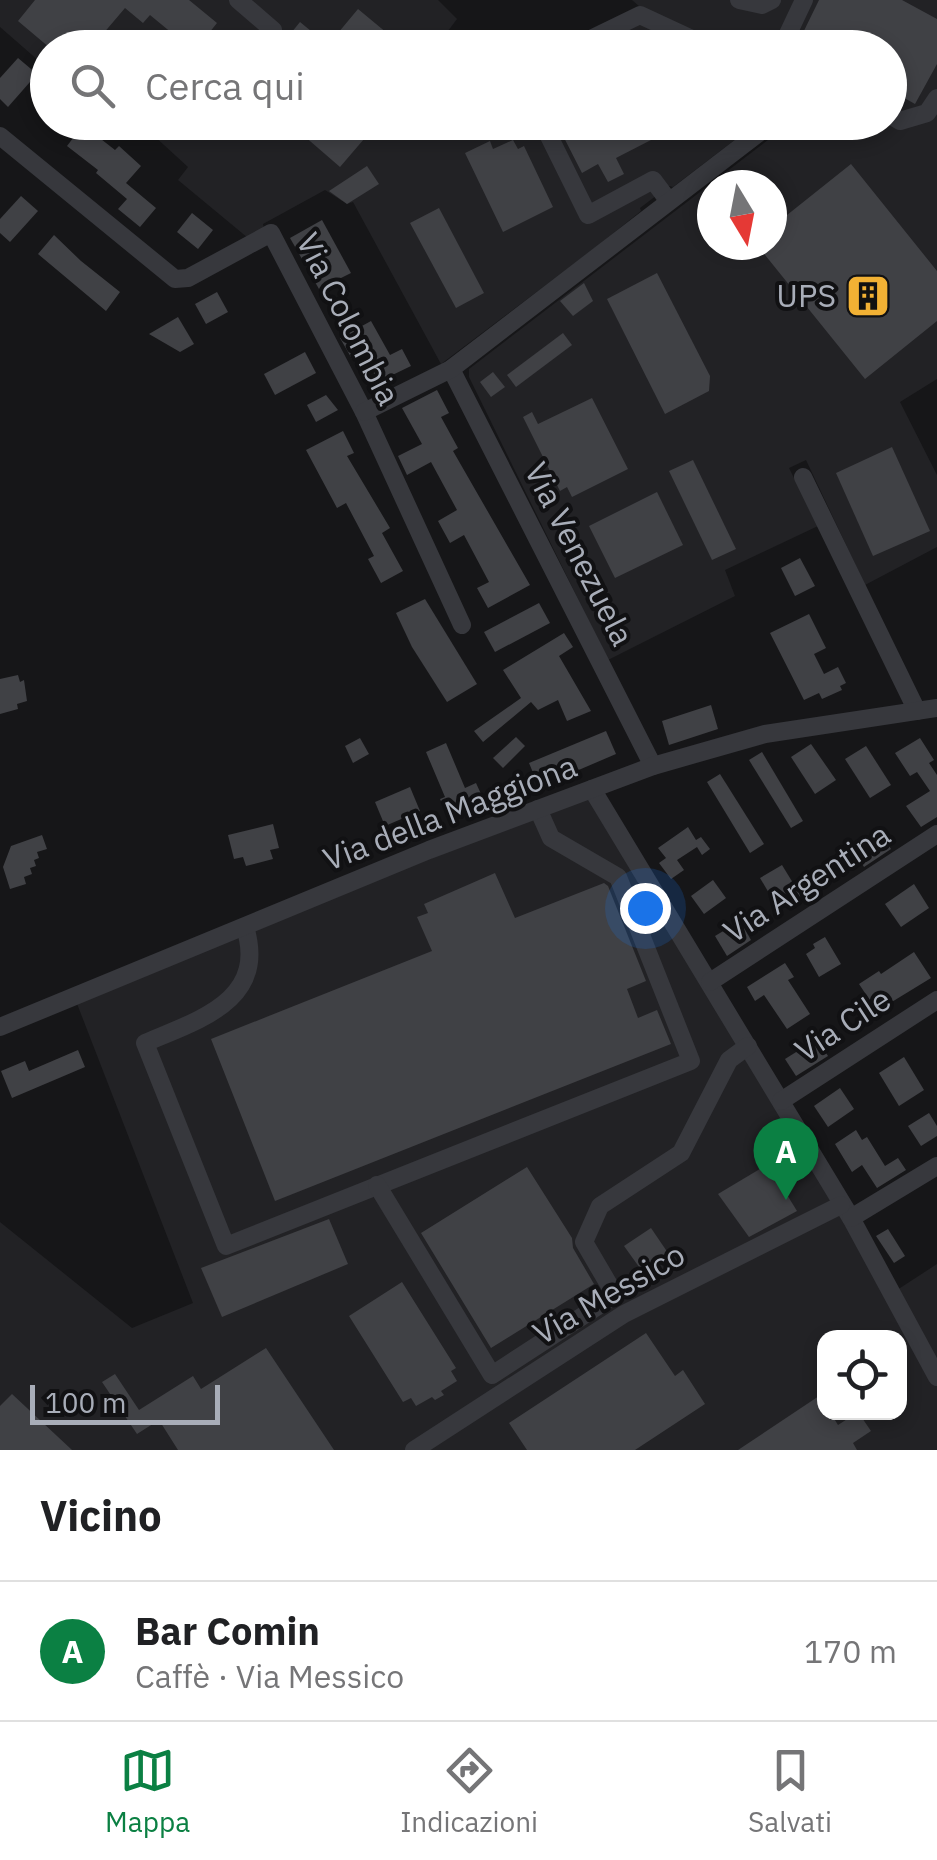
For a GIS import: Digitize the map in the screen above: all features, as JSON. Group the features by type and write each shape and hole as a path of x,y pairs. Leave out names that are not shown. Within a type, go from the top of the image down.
{"street":[{"path":"238,0 266,30"},
{"path":"740,0 762,5 772,0"},
{"path":"790,30 804,0"},
{"path":"609,30 640,15 672,30"},
{"path":"907,119 927,114 937,98"},
{"name":"Via Colombia","path":"0,136 175,279 188,278 270,234 364,412 462,626"},
{"path":"551,140 588,215 654,180 668,200"},
{"path":"364,412 451,368 749,140"},
{"name":"Via Venezuela","path":"451,368 653,766"},
{"path":"803,477 917,711"},
{"name":"Via della Maggiona","path":"0,1026 429,850 653,766 755,736 937,708"},
{"path":"592,789 781,1100 937,1377"},
{"path":"245,927 252,948 243,981 227,1005 145,1042 226,1246 691,1060 618,876 551,838 538,810"},
{"name":"Via Argentina","path":"710,982 937,834"},
{"name":"Via Cile","path":"781,1100 937,1000"},
{"path":"377,1185 492,1376 614,1295 584,1242 600,1206 681,1153 729,1060 748,1046"},
{"name":"Via Messico","path":"414,1450 624,1314 937,1166"}],"shaded area":[{"path":"0,0 438,0 457,19 449,30 30,30 30,53 0,27"},
{"path":"632,0 937,0 937,379 900,402 937,475 937,547 865,585 806,460 789,468 818,526 725,570 735,596 608,660 469,377 469,369 697,194 697,260 787,260 787,170 729,170 768,140 907,140 907,30 597,30 640,7"},
{"path":"159,140 735,140 640,208 595,248 441,364 353,202 347,204 325,190 263,224 264,229 248,238 178,180 188,167"},
{"path":"592,789 937,1377 937,1450 0,1450 0,1222 132,1328 193,1303 74,996"},
{"path":"937,1264 937,1359 894,1292"}],"building":[{"path":"35,0 189,0 217,23 211,30 168,30 150,15 143,23 125,8 106,30 30,31 18,21"},
{"path":"819,0 902,0 937,19 937,64 915,104 907,100 907,30 804,30"},
{"path":"358,9 383,30 340,30"},
{"path":"300,22 310,30 294,30"},
{"path":"18,58 30,68 30,82 8,107 0,99 0,78"},
{"path":"72,140 102,140 115,150 119,146 141,166 126,183 156,208 140,227 118,209 127,199 67,146"},
{"path":"309,140 363,140 340,167"},
{"path":"513,140 518,149 524,146 553,207 503,232 465,153 490,141 493,149"},
{"path":"565,140 651,140 616,158 624,174 608,182 598,164 582,173"},
{"name":"UPS","path":"851,164 937,271 937,321 865,379 769,260 787,260 787,215"},
{"path":"367,166 379,184 347,204 329,191"},
{"path":"21,196 38,211 10,242 0,233 0,219"},
{"path":"439,208 484,293 456,308 410,223"},
{"path":"192,213 213,230 198,249 177,232"},
{"path":"322,220 351,273 319,289 290,238"},
{"path":"54,235 120,292 106,311 38,254"},
{"path":"657,273 710,376 709,391 665,414 607,299"},
{"path":"584,283 593,301 573,316 560,301"},
{"path":"217,292 228,312 206,324 195,304"},
{"path":"178,317 194,344 180,352 149,334"},
{"path":"371,321 390,355 402,349 411,366 378,382 364,353 352,359 340,338"},
{"path":"563,333 572,345 516,387 507,375"},
{"path":"305,352 316,373 275,395 264,374"},
{"path":"493,372 505,387 491,397 480,382"},
{"path":"437,390 449,413 441,417 458,448 453,451 530,585 488,608 477,588 489,582 464,535 450,543 438,521 457,510 431,462 407,475 398,456 422,444 402,408"},
{"path":"326,395 338,410 316,422 307,405"},
{"path":"592,398 628,469 572,497 567,487 560,491 523,417 532,412 538,424"},
{"path":"343,431 354,453 347,456 390,528 382,533 403,571 381,583 368,559 374,556 346,503 337,508 306,450"},
{"path":"892,447 930,531 873,556 836,473"},
{"path":"693,460 736,549 712,560 669,471"},
{"path":"657,492 683,545 615,578 589,526"},
{"path":"800,558 815,586 795,596 781,568"},
{"path":"425,599 477,684 447,702 412,647 396,613"},
{"path":"539,603 550,623 495,652 484,632"},
{"path":"809,614 826,648 814,654 824,674 838,667 846,683 840,686 842,690 822,699 819,693 804,700 770,633"},
{"path":"564,633 573,647 559,656 591,711 567,721 558,700 538,710 531,702 483,742 474,731 521,698 503,670"},
{"path":"18,675 20,682 24,680 27,701 17,704 18,709 0,714 0,679"},
{"path":"711,705 718,729 669,745 662,721"},
{"path":"606,731 616,754 539,787 529,763"},
{"path":"516,737 525,746 503,768 493,758"},
{"path":"360,738 369,754 353,763 345,746"},
{"path":"920,738 934,760 929,763 937,775 937,817 921,827 906,806 930,791 917,772 910,776 895,753"},
{"path":"446,743 465,788 476,783 486,805 450,821 440,799 445,797 426,752"},
{"path":"811,744 836,780 815,794 791,757"},
{"path":"866,746 891,785 870,798 845,759"},
{"path":"762,752 803,821 791,828 749,760"},
{"path":"720,774 764,844 750,853 707,782"},
{"path":"410,787 420,811 385,826 375,802"},
{"path":"273,824 279,848 270,850 273,859 246,866 243,857 234,859 228,835"},
{"path":"688,827 696,840 701,837 710,849 702,855 697,847 677,860 684,870 671,879 659,863 666,858 658,848"},
{"path":"879,830 891,849 864,867 852,848"},
{"path":"42,835 47,849 37,852 36,866 30,868 32,874 24,877 26,884 10,889 3,867 11,846"},
{"path":"782,865 801,896 779,910 760,878"},
{"path":"495,873 515,918 604,883 608,886 646,981 627,989 638,1018 657,1010 671,1044 275,1201 211,1039 432,951 417,917 428,913 424,904"},
{"path":"713,880 726,898 704,914 691,896"},
{"path":"914,884 929,908 901,927 885,904"},
{"path":"740,921 751,940 727,956 715,936"},
{"path":"825,937 841,964 819,977 806,954"},
{"path":"914,952 931,978 877,1011 859,984"},
{"path":"785,963 794,977 788,980 810,1014 787,1029 764,995 755,1001 747,987"},
{"path":"817,1039 828,1056 796,1076 785,1059"},
{"path":"78,1050 85,1067 12,1098 1,1071 25,1061 29,1071"},
{"path":"904,1057 924,1090 899,1106 879,1073"},
{"path":"840,1088 854,1109 828,1127 814,1106"},
{"path":"929,1113 937,1126 937,1136 921,1146 908,1126"},
{"path":"856,1130 862,1140 867,1137 885,1166 898,1158 906,1170 877,1188 862,1165 852,1172 835,1144"},
{"path":"768,1164 797,1211 749,1237 718,1194"},
{"path":"527,1167 572,1238 573,1248 594,1284 491,1348 421,1233"},
{"path":"329,1219 348,1264 222,1317 201,1268"},
{"path":"651,1228 668,1253 642,1271 624,1246"},
{"path":"888,1229 905,1256 894,1263 876,1236"},
{"path":"402,1282 456,1368 451,1371 457,1381 441,1391 444,1395 416,1406 411,1398 403,1402 349,1316"},
{"path":"646,1333 675,1376 683,1370 705,1404 635,1450 527,1450 509,1423"},
{"path":"266,1348 334,1450 178,1450 159,1420 137,1434 102,1382 115,1374 139,1410 193,1376 201,1389"},
{"path":"12,1394 72,1450 0,1450 0,1406"},
{"path":"817,1397 817,1420 835,1420 838,1425 846,1420 863,1420 871,1431 853,1443 857,1450 738,1450"}],"place":[{"name":"UPS","path":"868,296"},
{"name":"Bar Comin","path":"786,1200"}]}
